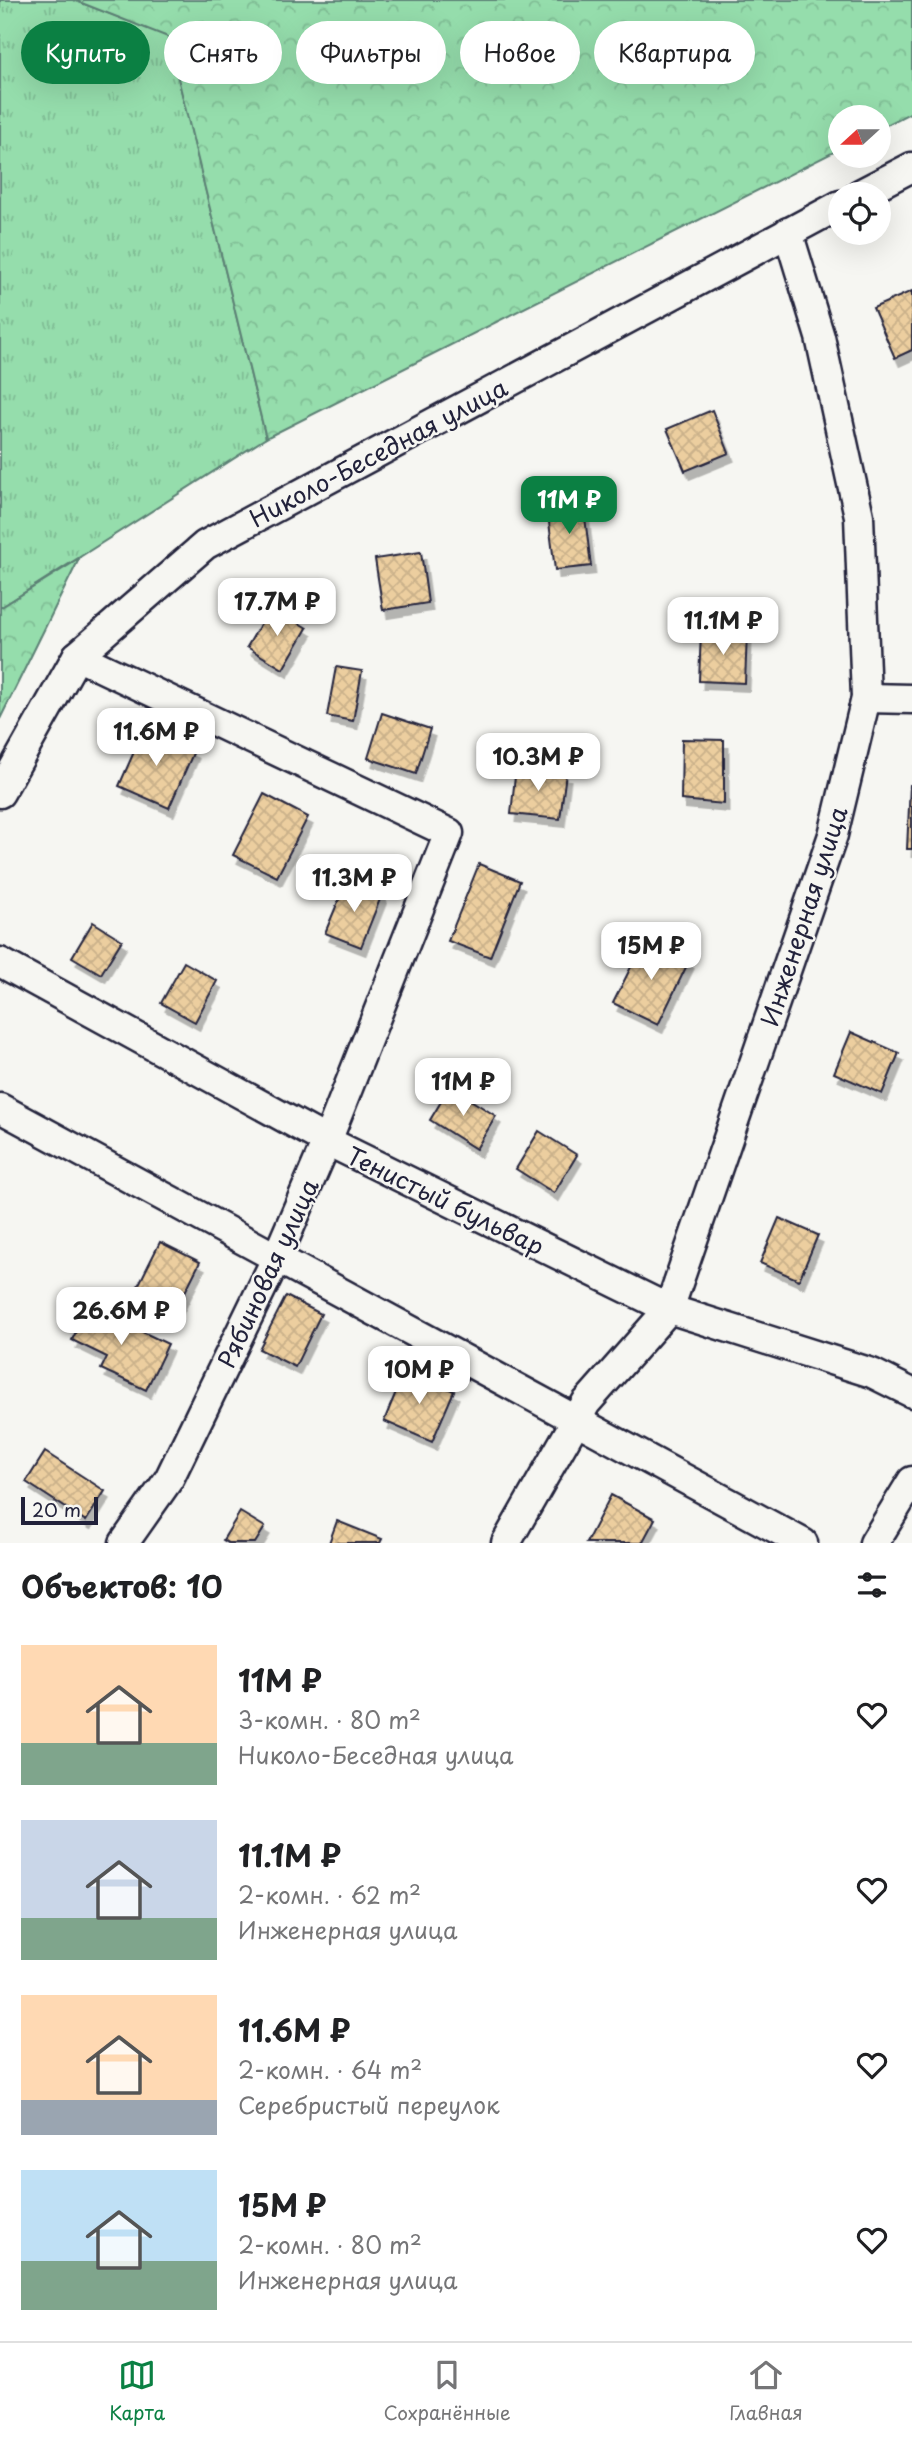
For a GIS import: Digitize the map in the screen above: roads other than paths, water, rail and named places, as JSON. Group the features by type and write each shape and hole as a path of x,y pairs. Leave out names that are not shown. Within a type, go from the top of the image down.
{"street":[{"path":"883,182 912,167"},
{"name":"Николо-Беседная улица","path":"0,793 77,656 205,545 828,211"},
{"name":"Инженерная улица","path":"506,1543 586,1403 669,1310 833,835 866,698 859,516 820,337 789,232"},
{"name":"Рябиновая улица","path":"77,656 449,834 327,1141 276,1259 169,1479 124,1543"},
{"path":"866,698 912,699"},
{"name":"Тенистый бульвар","path":"0,962 327,1141 669,1310 872,1373 912,1393"},
{"path":"0,1108 803,1543"},
{"path":"874,1543 912,1481"}]}
